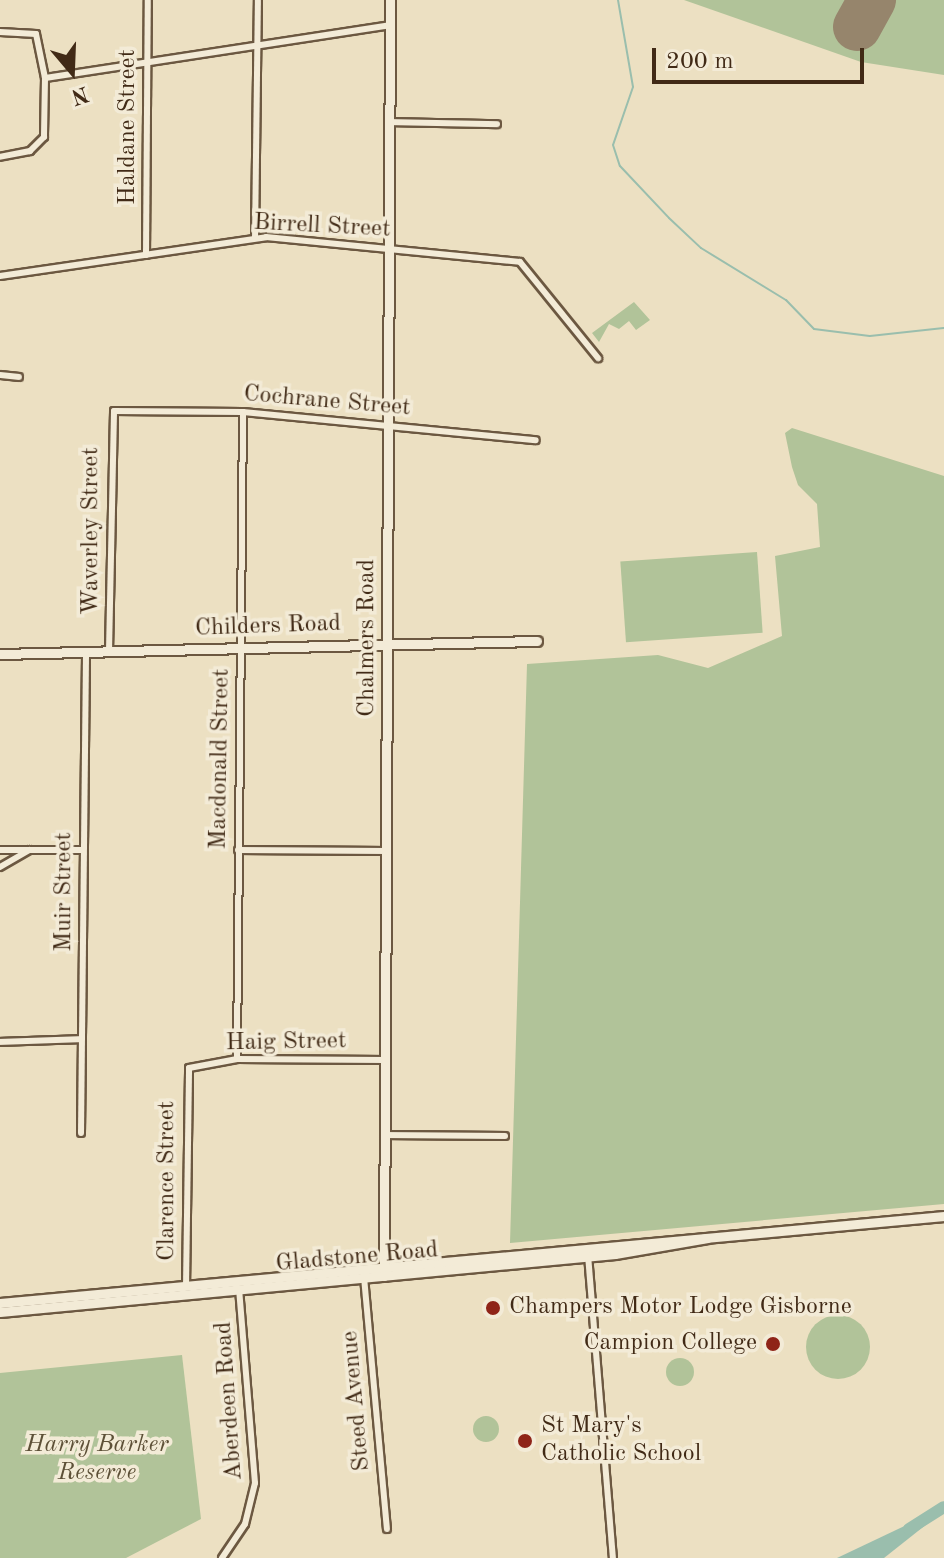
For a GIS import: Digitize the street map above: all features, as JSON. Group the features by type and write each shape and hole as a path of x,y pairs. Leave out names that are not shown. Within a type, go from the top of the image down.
{"street":[{"name":"Haldane Street","path":"146,255 148,0"},
{"path":"255,238 258,0"},
{"name":"Chalmers Road","path":"383,1272 389,643 387,248 390,0"},
{"path":"45,78 390,25"},
{"path":"0,32 36,34 45,78 44,137 30,151 0,157"},
{"path":"389,122 497,124"},
{"name":"Birrell Street","path":"0,276 255,238 387,248 525,264 598,358"},
{"path":"0,375 19,377"},
{"name":"Cochrane Street","path":"114,411 243,412 536,440"},
{"name":"Waverley Street","path":"109,651 114,411"},
{"name":"Macdonald Street","path":"237,1059 243,412"},
{"name":"Childers Road","path":"0,654 537,641"},
{"name":"Muir Street","path":"81,1133 86,652"},
{"path":"0,850 83,850"},
{"path":"0,867 30,850"},
{"path":"238,850 387,851"},
{"path":"0,1042 82,1039"},
{"name":"Haig Street","path":"189,1068 237,1059 385,1060"},
{"name":"Clarence Street","path":"186,1290 189,1068"},
{"path":"384,1135 505,1136"},
{"name":"Gladstone Road","path":"0,1312 186,1290 588,1253 717,1235 944,1216"},
{"path":"588,1253 613,1558"},
{"name":"Steed Avenue","path":"364,1274 387,1529"},
{"name":"Aberdeen Road","path":"222,1558 245,1524 255,1483 238,1285"},
{"name":"Gladstone Road","path":"0,1303 186,1290"}],"green space":[{"path":"684,0 944,0 944,75 861,62"},
{"path":"634,302 650,320 636,330 629,321 619,329 609,324 599,342 592,333"},
{"path":"792,428 944,476 944,1204 510,1243 527,664 658,655 708,668 782,636 775,556 820,547 817,504 798,485 792,467 785,433"},
{"path":"757,552 763,633 626,642 620,562"},
{"path":"838,1315 850,1317 861,1324 868,1335 868,1359 861,1370 850,1377 838,1379 826,1377 815,1370 808,1359 806,1347 808,1335 815,1324 826,1317"},
{"name":"Harry Barker Reserve","path":"182,1355 201,1519 126,1558 0,1558 0,1373"},
{"path":"680,1358 690,1362 694,1372 690,1382 680,1386 670,1382 666,1372 670,1362"},
{"path":"486,1416 495,1420 499,1429 495,1438 486,1442 477,1438 473,1429 477,1420"}],"shaded area":[{"path":"932,1520 884,1558 837,1558 915,1521"}],"waterway":[{"path":"618,0 633,87 613,145 620,166 669,218 701,248 786,300 814,329 870,336 944,328"},
{"path":"909,1529 944,1507"}],"runway":[{"path":"857,27 872,0"}],"place":[{"name":"Champers Motor Lodge Gisborne","path":"493,1308"},
{"name":"Campion College","path":"773,1344"},
{"name":"St Mary's Catholic School","path":"525,1441"}]}
